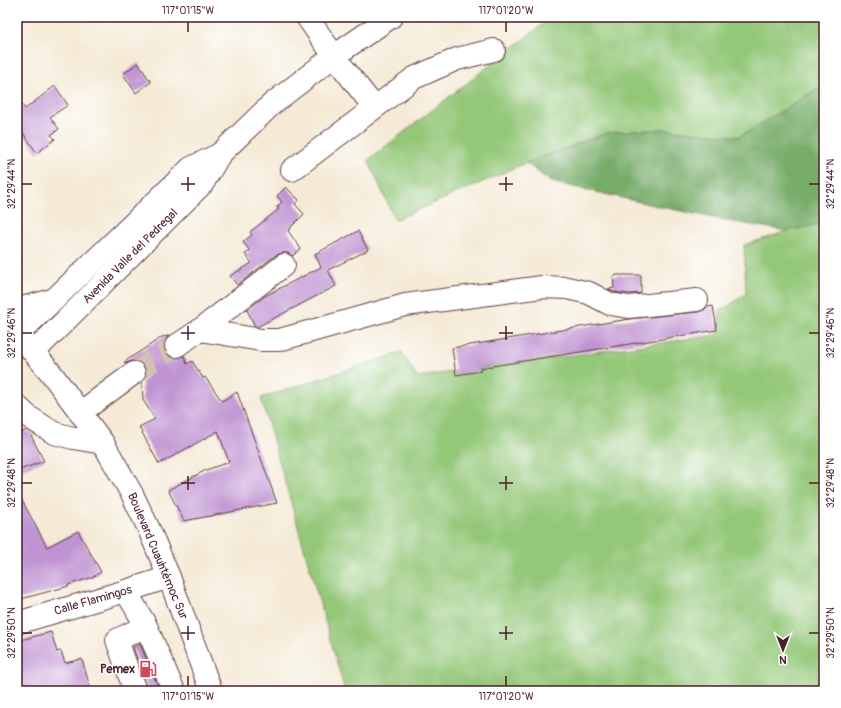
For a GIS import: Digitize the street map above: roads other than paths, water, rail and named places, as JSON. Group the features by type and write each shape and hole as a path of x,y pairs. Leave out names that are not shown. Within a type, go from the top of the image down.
{"street":[{"path":"307,17 334,56 374,107"},
{"name":"Avenida Valle del Pedregal","path":"34,352 142,230 192,168 220,154 272,104 334,56 391,17"},
{"path":"292,170 414,78 457,59 494,50"},
{"name":"Avenida Valle del Pedregal","path":"18,334 55,299 142,230"},
{"path":"176,346 200,330 284,265"},
{"path":"200,330 261,340 279,340 405,305 542,287 567,288 589,293 610,304 629,307 697,300"},
{"path":"17,309 37,305 55,299"},
{"name":"Boulevard Cuauhtémoc Sur","path":"18,334 51,373 103,443 132,494 169,577 211,691"},
{"path":"80,413 134,373"},
{"path":"17,406 29,417 54,433 103,443"},
{"name":"Calle Flamingos","path":"17,623 169,577"},
{"path":"126,591 146,626 174,691"},
{"path":"135,691 117,640 146,626"}],"tunnel":[{"path":"134,373 176,346"}],"place":[{"name":"Pemex","path":"148,669"}]}
